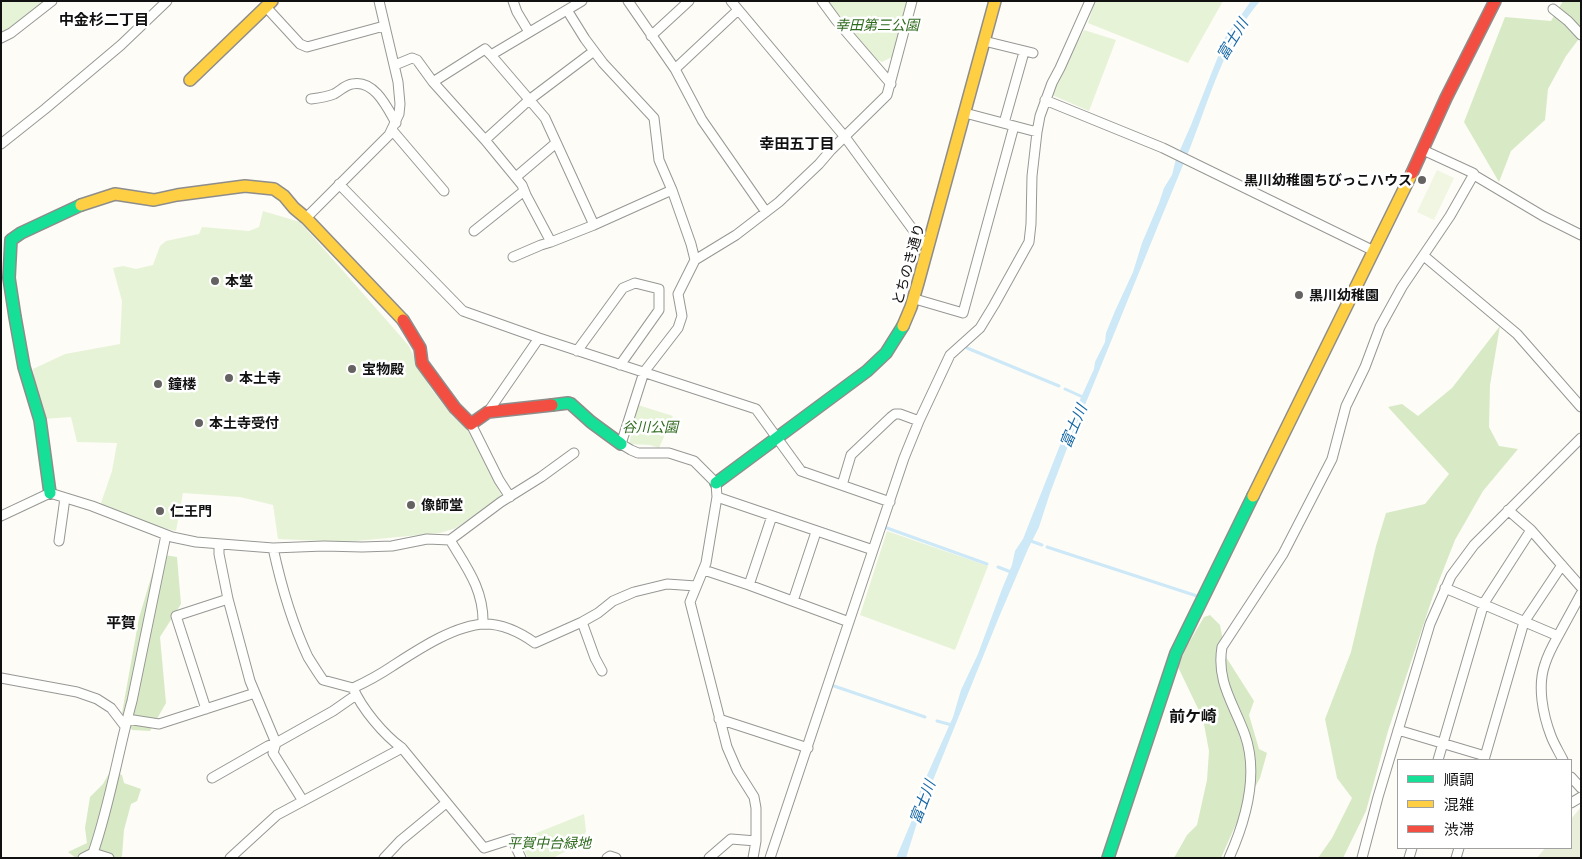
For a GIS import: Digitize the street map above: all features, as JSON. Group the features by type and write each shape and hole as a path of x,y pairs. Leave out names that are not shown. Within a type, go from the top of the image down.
{"street":[{"path":"1,38 11,33 52,1"},
{"path":"1,144 121,45 167,1"},
{"path":"306,218 389,135 399,114 400,104 395,64 379,1"},
{"path":"513,1 529,32"},
{"path":"491,55 582,1"},
{"path":"651,36 689,1"},
{"path":"731,1 845,137 919,238 928,245"},
{"path":"822,1 891,84"},
{"path":"621,444 644,372 678,328 682,316 678,294 695,260 736,235 788,194 887,96 912,1"},
{"name":"とちのき通り","path":"716,483 778,439 873,366 893,344 915,299 995,1"},
{"path":"770,858 904,458 919,421 950,355 980,328 1029,242 1032,176 1037,132 1045,100 1090,1"},
{"path":"1108,858 1176,653 1495,1"},
{"path":"629,2 675,69 702,120 766,212"},
{"path":"190,80 269,4 300,44 307,47 384,26"},
{"path":"1553,9 1581,35"},
{"path":"567,10 603,64 654,118 659,160 672,190 695,260"},
{"path":"675,69 738,10"},
{"path":"984,41 1028,53 1004,123"},
{"path":"433,82 485,49 545,118 594,225"},
{"path":"485,140 529,100 594,51"},
{"path":"395,64 412,58 416,60 522,185 551,242"},
{"path":"311,99 334,94 350,84 362,83 376,93 385,104 394,127 444,191"},
{"path":"1045,100 1163,148 1374,251"},
{"path":"965,113 1037,132"},
{"path":"915,299 962,313 1014,126"},
{"path":"516,177 556,143"},
{"path":"1423,150 1473,173 1474,176 1543,216 1581,235"},
{"path":"1229,858 1236,843 1246,806 1252,769 1245,735 1222,678 1220,659 1222,647 1277,563 1322,479 1332,458 1351,394 1365,366 1380,327 1402,287 1424,256 1474,176"},
{"path":"339,184 463,311 756,409 801,471 890,502"},
{"path":"50,493 40,420 24,367 15,317 9,278 11,240 21,232 58,215 91,201 115,194 154,200 245,186 274,189 284,196 403,319 420,348 422,363 455,408 471,424 499,480 510,497"},
{"path":"513,257 594,225 672,190"},
{"path":"474,231 524,191"},
{"path":"1424,256 1517,334 1581,407"},
{"path":"577,350 623,288 635,283 659,289 660,310 620,365"},
{"path":"471,424 488,412 539,338"},
{"path":"488,412 568,403 631,450 638,453 669,453 694,461 716,483 717,497 704,570 690,602 727,747 737,770 754,797 756,841 753,858"},
{"path":"842,485 851,454 891,417 895,414 900,414 919,421"},
{"path":"1362,858 1430,624 1451,576 1474,545 1581,438"},
{"path":"1,516 50,493 166,535 219,545 273,548 362,547 392,546 427,539 450,540 501,502 574,453"},
{"path":"717,497 873,550"},
{"path":"59,541 66,498"},
{"path":"1508,510 1531,530 1581,587"},
{"path":"749,585 772,516"},
{"path":"1438,759 1484,603 1531,530"},
{"path":"793,601 816,532"},
{"path":"83,858 93,853 102,828 166,535"},
{"path":"450,540 479,591 484,609 484,624"},
{"path":"219,545 228,599 255,693 276,743 273,753 303,801"},
{"path":"273,548 283,588 301,640 309,659 323,680 355,692 387,736 402,748 484,848 512,838 521,858"},
{"path":"1398,730 1484,758 1524,622 1562,566"},
{"path":"704,570 850,622"},
{"path":"212,778 333,711 355,692 442,637 484,624 508,628 535,643 582,622 598,613 613,601 634,592 667,584 696,586"},
{"path":"1445,588 1558,636"},
{"path":"1562,759 1542,708 1543,673 1545,664 1558,636 1581,594"},
{"path":"206,709 176,616 228,599"},
{"path":"582,622 595,658 602,671"},
{"path":"1,678 77,692 97,699 111,708 126,722 159,724 255,693"},
{"path":"719,718 808,748"},
{"path":"230,858 277,815 402,748"},
{"path":"1572,778 1581,788"},
{"path":"384,858 400,841 446,803"},
{"path":"709,858 731,839 756,841"},
{"path":"93,853 109,858"},
{"path":"608,858 610,856 616,858"}],"green space":[{"path":"1,1 45,1 11,27 1,32"},
{"name":"幸田第三公園","path":"828,1 907,1 892,57 882,62 876,59"},
{"path":"1095,1 1223,1 1188,63 1088,23"},
{"path":"1563,1 1581,1 1581,36 1566,56 1548,89 1545,120 1511,151 1499,182 1464,122 1505,17 1551,21"},
{"path":"1084,30 1116,40 1089,111 1052,95 1068,59"},
{"path":"1437,170 1454,178 1434,220 1417,212"},
{"name":"本土寺","path":"263,211 300,222 409,346 430,387 452,416 470,431 502,497 456,528 440,533 346,542 278,539 273,505 240,497 183,493 176,531 100,506 112,471 117,443 77,442 71,417 44,419 36,393 33,369 65,354 120,344 122,301 113,268 123,266 136,269 153,265 160,246 166,241 199,234 202,227 249,231 259,227"},
{"path":"1500,326 1490,385 1489,427 1499,446 1518,449 1483,491 1455,540 1433,596 1388,731 1366,811 1343,858 1318,858 1332,838 1352,798 1337,778 1325,719 1351,652 1376,546 1386,513 1425,504 1449,474 1388,407 1402,404 1418,416 1452,388"},
{"name":"谷川公園","path":"638,405 673,416 659,448 650,445 629,444"},
{"path":"887,531 988,566 955,650 860,615"},
{"path":"158,554 177,557 181,604 160,637 166,703 150,731 132,730 122,713 139,618"},
{"path":"1210,615 1220,625 1226,657 1254,701 1249,715 1259,749 1267,753 1260,778 1240,815 1221,858 1174,858 1187,835 1197,825 1207,780 1209,751 1203,719 1178,667 1187,646 1204,617"},
{"path":"111,770 122,775 124,783 141,789 137,801 131,804 124,830 122,856 120,858 76,858 68,852 87,843 85,828 90,797 103,784"},
{"path":"1581,807 1581,858 1537,858 1544,849 1572,849 1572,818"},
{"name":"平賀中台緑地","path":"584,814 586,831 581,843 553,858 528,858 519,840"}],"water":[{"name":"富士川","path":"1251,1 1260,1 1247,17 1219,72 1190,148 1066,451 1039,527 999,617 921,810 906,858 896,858 915,813 920,791 953,717 961,690 978,654 1012,565 1015,551 1023,539 1064,435 1105,342 1106,333 1133,272 1142,243 1164,188 1172,175 1176,159 1219,54 1222,42"}],"waterway":[{"path":"967,348 1059,386"},
{"path":"1065,389 1085,398"},
{"path":"887,528 987,564"},
{"path":"1028,540 1042,545"},
{"path":"1047,547 1197,596"},
{"path":"998,567 1011,572"},
{"path":"834,686 925,717"},
{"path":"937,721 952,725"}],"traffic: fast":[{"path":"50,493 40,420 24,367 15,317 9,278 11,240 21,233 81,205"},
{"path":"716,483 867,371 886,353 903,326"},
{"path":"552,405 571,404 591,422 621,444"},
{"path":"1108,858 1176,653 1253,496"}],"traffic: slow":[{"path":"190,80 272,1"},
{"path":"903,326 918,283 995,1"},
{"path":"1253,496 1412,173"},
{"path":"81,205 115,194 154,200 245,186 274,189 284,196 306,218 403,320"}],"traffic: jam":[{"path":"1412,173 1446,98 1495,1"},
{"path":"403,320 420,348 422,363 455,408 471,424 488,412 552,405"}],"place":[{"name":"黒川幼稚園ちびっこハウス","path":"1422,180"},
{"name":"本堂","path":"215,281"},
{"name":"黒川幼稚園","path":"1299,295"},
{"name":"宝物殿","path":"352,369"},
{"name":"本土寺","path":"229,378"},
{"name":"鐘楼","path":"158,384"},
{"name":"本土寺受付","path":"199,423"},
{"name":"像師堂","path":"411,505"},
{"name":"仁王門","path":"160,511"}],"district":[{"name":"中金杉二丁目","path":"104,19"},
{"name":"幸田五丁目","path":"797,143"},
{"name":"平賀","path":"121,622"},
{"name":"前ケ崎","path":"1193,716"}]}
